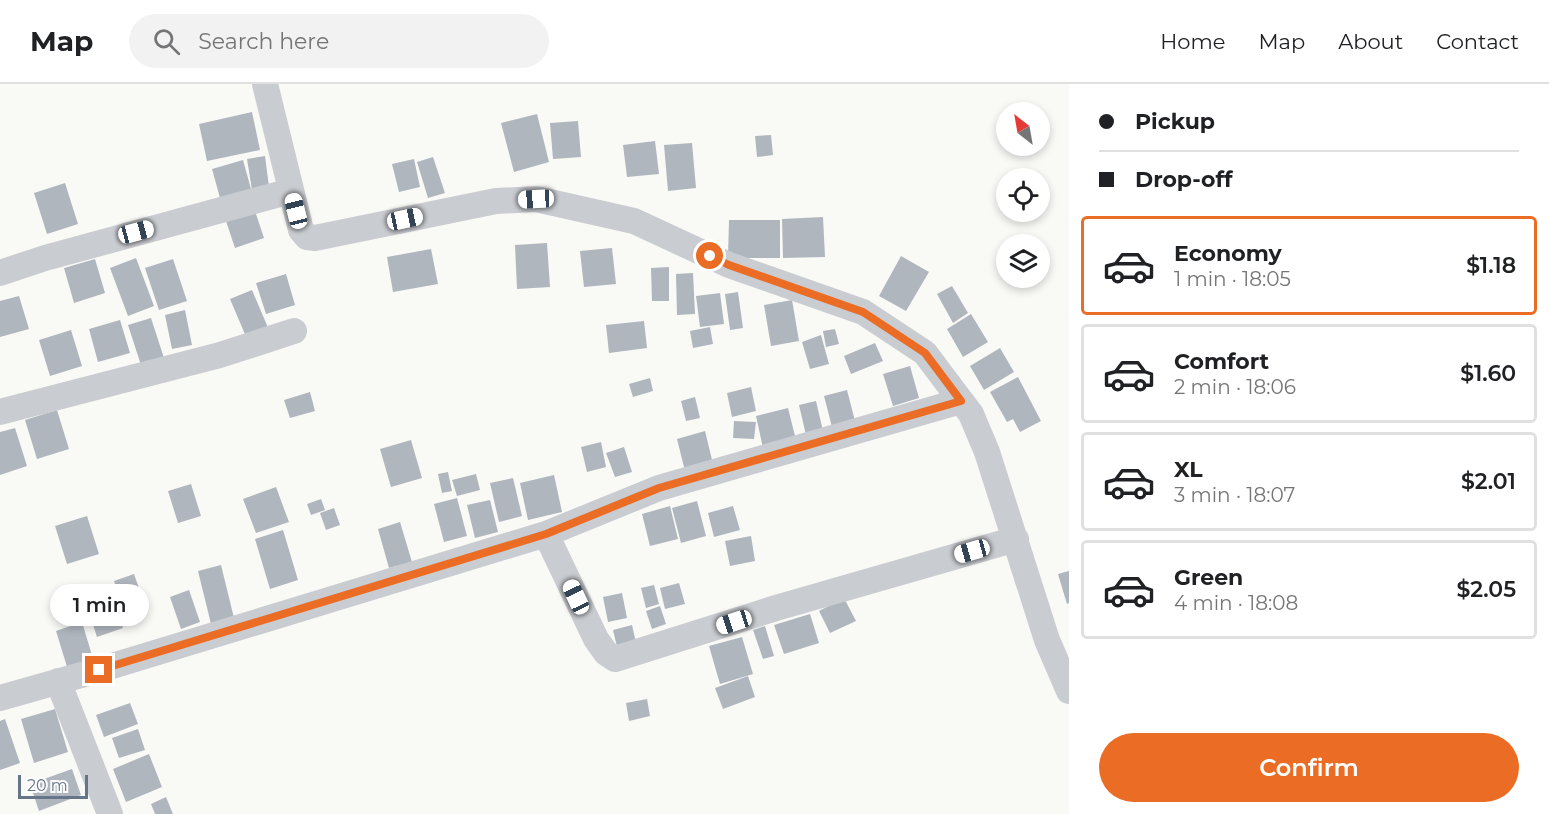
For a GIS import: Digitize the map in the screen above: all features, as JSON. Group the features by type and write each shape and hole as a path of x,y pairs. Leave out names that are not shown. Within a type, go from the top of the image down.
{"street":[{"path":"265,84 301,230 307,237 315,238 506,200 536,199 634,221 729,265 863,312 925,353 971,414 987,452 1047,640 1069,691"},
{"path":"0,273 45,258 291,191"},
{"path":"0,412 220,355 294,332"},
{"path":"0,698 546,534 659,488 961,401"},
{"path":"546,534 596,639 606,653 615,659 776,608 1016,539"},
{"path":"58,681 110,814"}],"building":[{"path":"252,112 260,150 207,161 199,124"},
{"path":"537,114 549,162 514,172 501,123"},
{"path":"578,121 581,157 553,159 550,123"},
{"path":"771,135 773,155 757,157 755,136"},
{"path":"655,141 659,174 627,177 623,145"},
{"path":"692,143 696,188 668,191 664,145"},
{"path":"265,156 269,187 252,190 247,159"},
{"path":"433,157 445,193 428,198 417,162"},
{"path":"414,159 420,187 399,192 392,164"},
{"path":"243,160 251,189 220,198 212,169"},
{"path":"65,183 78,224 47,234 34,193"},
{"path":"255,211 264,238 235,248 226,221"},
{"path":"823,217 825,257 783,258 782,219"},
{"path":"729,220 780,220 780,258 728,258"},
{"path":"547,243 550,287 517,289 515,245"},
{"path":"612,248 616,284 584,287 580,251"},
{"path":"431,249 438,284 393,292 387,257"},
{"path":"901,256 929,272 906,311 879,296"},
{"path":"136,258 154,306 128,316 110,268"},
{"path":"95,259 105,293 74,303 64,268"},
{"path":"173,259 187,301 159,310 145,268"},
{"path":"669,267 669,301 652,301 651,268"},
{"path":"693,273 695,314 677,315 676,274"},
{"path":"286,274 295,305 266,314 256,283"},
{"path":"952,286 968,313 953,323 937,294"},
{"path":"252,290 269,330 247,339 230,299"},
{"path":"738,292 743,328 730,330 725,294"},
{"path":"720,293 724,324 700,327 696,296"},
{"path":"19,296 29,329 0,337 0,301"},
{"path":"792,300 799,341 771,346 764,305"},
{"path":"185,310 192,345 172,349 165,315"},
{"path":"971,314 988,342 963,357 947,329"},
{"path":"151,318 164,358 141,365 128,325"},
{"path":"120,320 130,353 98,362 89,329"},
{"path":"644,321 647,348 609,353 606,325"},
{"path":"710,327 713,344 693,348 690,331"},
{"path":"835,329 839,344 826,347 823,331"},
{"path":"71,330 82,366 50,376 39,340"},
{"path":"821,335 829,364 810,369 802,342"},
{"path":"875,343 883,361 851,374 844,356"},
{"path":"1000,348 1014,372 984,390 970,366"},
{"path":"910,366 919,398 893,406 883,374"},
{"path":"1018,377 1041,421 1020,432 1013,419 1007,422 990,392"},
{"path":"650,378 653,391 633,397 629,384"},
{"path":"751,387 756,411 732,417 727,393"},
{"path":"847,390 855,421 832,427 824,396"},
{"path":"310,392 315,411 290,418 284,400"},
{"path":"695,397 700,418 686,421 681,401"},
{"path":"816,401 823,431 806,435 799,405"},
{"path":"788,408 796,440 763,448 756,416"},
{"path":"57,410 69,449 37,459 25,420"},
{"path":"734,421 756,422 754,439 733,438"},
{"path":"15,428 27,466 0,475 0,432"},
{"path":"705,431 713,464 685,471 677,439"},
{"path":"411,440 422,478 391,487 380,449"},
{"path":"601,442 606,467 587,472 581,447"},
{"path":"624,447 632,472 615,477 606,453"},
{"path":"448,472 452,491 442,493 438,474"},
{"path":"476,474 480,490 457,496 452,480"},
{"path":"554,475 562,512 528,520 520,483"},
{"path":"513,478 522,516 499,522 490,483"},
{"path":"191,484 201,516 178,523 168,491"},
{"path":"276,487 289,522 256,533 243,499"},
{"path":"457,498 467,536 444,542 434,504"},
{"path":"321,499 325,510 311,515 307,504"},
{"path":"490,500 498,532 475,538 467,505"},
{"path":"697,501 706,536 681,543 672,508"},
{"path":"670,506 678,539 650,546 642,514"},
{"path":"733,506 740,530 714,537 708,513"},
{"path":"334,508 340,525 326,530 320,513"},
{"path":"87,516 99,554 67,564 55,526"},
{"path":"400,522 412,562 389,568 378,529"},
{"path":"283,530 298,580 270,589 255,539"},
{"path":"751,536 755,561 730,566 725,541"},
{"path":"221,565 234,618 211,624 198,571"},
{"path":"1069,571 1069,603 1067,604 1058,574"},
{"path":"134,574 140,591 120,598 114,581"},
{"path":"679,583 685,604 665,609 660,588"},
{"path":"654,585 659,604 646,608 641,588"},
{"path":"189,590 200,622 181,629 170,597"},
{"path":"622,593 627,618 608,622 603,597"},
{"path":"112,594 123,628 97,637 86,603"},
{"path":"844,598 856,621 830,633 819,611"},
{"path":"660,606 666,624 652,629 646,611"},
{"path":"810,614 819,643 784,654 774,625"},
{"path":"82,622 94,662 68,670 56,631"},
{"path":"632,625 637,647 618,651 613,630"},
{"path":"765,626 774,656 763,659 753,630"},
{"path":"742,637 753,674 720,684 709,646"},
{"path":"748,676 755,697 723,709 715,688"},
{"path":"647,699 650,716 629,721 626,703"},
{"path":"130,703 138,724 104,737 96,715"},
{"path":"55,709 68,752 34,763 21,719"},
{"path":"5,719 20,763 0,770 0,721"},
{"path":"138,729 145,750 119,758 112,738"},
{"path":"149,754 162,787 126,802 113,769"},
{"path":"72,769 81,795 39,811 30,784"},
{"path":"166,797 173,814 155,814 151,804"}],"route":[{"path":"99,670 546,534 659,488 961,401 925,353 863,312 729,265 710,256"}]}
